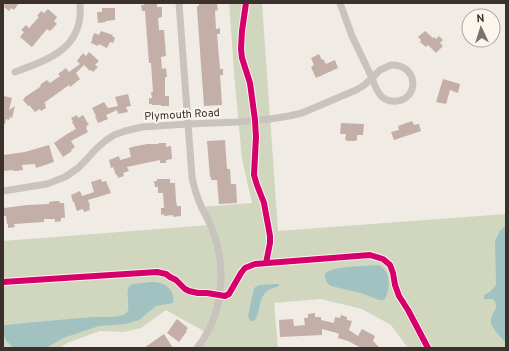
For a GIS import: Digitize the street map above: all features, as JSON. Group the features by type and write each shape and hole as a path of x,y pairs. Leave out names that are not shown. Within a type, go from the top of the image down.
{"street":[{"path":"15,72 49,58 69,43 79,26 80,3"},
{"path":"179,3 193,184 216,241 221,270 220,288 215,313 207,333 198,348"},
{"path":"340,3 352,36 378,92 382,97 387,100 399,101 412,90 413,84 410,73 402,66 391,65 385,67 372,78"},
{"name":"Plymouth Road","path":"3,191 47,184 65,177 82,164 105,141 114,135 125,131 142,127 249,121 296,115 356,90 372,78"}],"green space":[{"path":"229,3 262,3 278,231 506,214 506,348 408,348 391,325 362,309 321,299 274,303 278,348 198,348 207,333 166,310 141,328 124,332 100,331 67,343 60,348 5,348 3,346 3,241 210,225 201,207 252,203 242,159"}],"water":[{"path":"506,225 505,348 505,342 495,331 491,323 492,316 496,308 495,302 493,299 484,299 484,295 490,292 496,285 495,241 500,231"},
{"path":"378,265 385,271 389,286 384,300 379,300 361,293 331,286 328,284 326,279 325,274 334,269"},
{"path":"151,282 165,285 170,289 173,294 173,303 156,306 139,320 126,324 99,326 63,338 46,348 14,348 4,336 3,326 6,325 94,317 114,317 125,314 128,308 128,290 130,286 133,284"},
{"path":"279,284 279,286 270,289 264,294 256,319 250,321 248,316 254,288 259,285"}],"building":[{"path":"3,3 19,3 14,10 11,8 9,11 4,7 5,5"},
{"path":"157,3 157,7 162,7 162,17 158,18 159,30 164,30 166,56 161,57 162,69 166,68 167,77 165,77 165,96 169,96 169,106 149,104 149,98 152,98 151,92 153,92 151,63 149,63 145,11 142,11 141,5"},
{"path":"199,3 217,4 218,10 215,11 216,29 220,28 220,34 217,34 220,69 223,69 223,75 220,75 222,105 204,106 197,9"},
{"path":"102,8 115,8 115,20 98,23 97,12 102,12"},
{"path":"48,9 57,17 54,21 57,24 50,31 47,29 32,47 20,37 24,32 21,30 26,25 29,28 39,17 37,16 41,11 44,13"},
{"path":"101,31 113,35 112,36 115,38 113,43 110,42 107,48 99,44 98,46 91,43 94,33 99,35"},
{"path":"425,31 433,38 434,37 436,39 439,36 443,40 440,43 443,46 436,53 428,45 426,47 420,42 421,40 418,37"},
{"path":"89,52 99,61 95,65 98,67 93,72 84,65 76,73 80,79 44,103 46,104 46,108 35,112 23,100 47,80 50,83 60,76 58,74 66,68 69,72 80,64 77,61 83,53 86,56"},
{"path":"319,54 326,64 335,60 338,68 316,78 311,67 314,65 311,58"},
{"path":"443,79 460,84 458,93 450,90 446,104 436,102"},
{"path":"128,94 131,106 126,107 128,112 118,114 117,110 106,115 108,119 98,123 92,108 104,102 108,108 118,106 115,97"},
{"path":"4,96 12,98 9,110 15,106 12,118 10,117 9,120 6,119 5,124 3,124 3,99"},
{"path":"77,115 78,118 83,115 89,125 86,126 88,132 71,141 75,147 63,157 54,143 76,129 71,118"},
{"path":"412,121 414,125 419,124 421,131 394,140 391,132 399,130 398,126"},
{"path":"341,123 364,124 363,135 357,135 357,140 347,141 345,139 346,134 340,134"},
{"path":"225,140 227,169 230,169 231,184 236,184 237,203 219,204 217,180 211,180 210,177 207,141"},
{"path":"158,143 166,143 166,147 171,146 172,159 166,160 166,163 160,163 160,160 127,167 129,171 123,173 124,176 118,178 113,167 111,168 109,160 119,156 120,160 131,157 129,148 147,144 159,144"},
{"path":"49,145 54,162 36,168 35,164 22,165 23,170 3,171 3,155 25,152"},
{"path":"101,179 102,182 106,181 111,193 88,200 90,210 84,212 83,209 77,211 71,195 80,191 82,196 94,192 91,182"},
{"path":"157,179 170,179 170,183 175,183 176,201 177,206 181,206 181,216 173,217 173,215 161,215 161,208 164,208 163,193 158,193 158,187 155,187 154,181 157,181"},
{"path":"59,201 60,203 64,203 65,218 61,218 61,221 55,222 55,219 44,219 44,222 14,224 15,227 8,228 6,216 4,216 4,208 49,204 49,202"},
{"path":"315,313 315,317 321,317 321,320 334,323 335,317 340,318 341,315 347,317 347,320 352,321 349,330 358,336 362,329 375,336 373,341 380,348 361,348 348,341 338,338 339,334 337,333 322,329 322,335 280,337 279,320 293,319 294,326 305,325 304,318 308,318 308,314"},
{"path":"177,319 188,328 179,342 167,333"},
{"path":"164,334 173,348 144,348"}],"cycle path":[{"path":"246,3 241,49 242,58 250,83 255,120 256,137 254,175 264,203 270,236 266,263"},
{"path":"3,282 157,272 166,274 189,291 225,296 229,294 245,268 255,264 370,255 383,259 390,265 399,296 428,348"}]}
